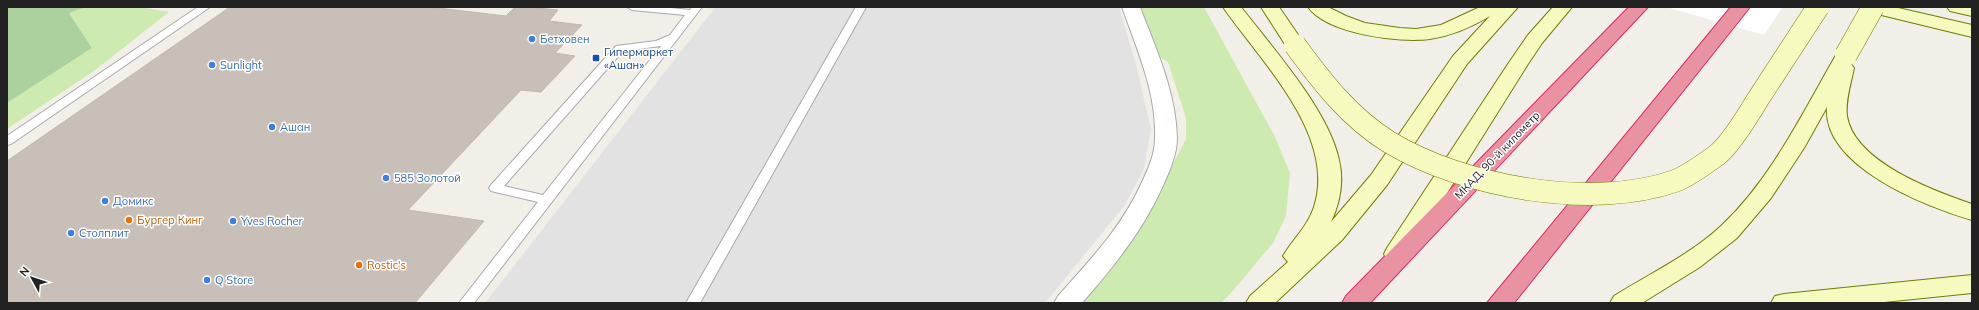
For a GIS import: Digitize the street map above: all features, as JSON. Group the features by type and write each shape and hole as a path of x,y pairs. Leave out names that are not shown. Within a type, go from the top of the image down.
{"highway":[{"name":"МКАД, 90-й километр","path":"1354,303 1639,7"},
{"path":"1500,303 1741,7"}],"main road":[{"path":"1232,7 1295,93 1317,129 1327,156 1329,178 1327,201 1314,231 1261,301"},
{"path":"1270,7 1294,45 1320,79 1346,109 1389,142 1438,166 1498,185 1563,194 1629,193 1676,181 1718,154 1745,120 1818,7"},
{"path":"1317,7 1348,24 1381,32 1417,36 1444,31 1470,21 1493,7"},
{"path":"1261,301 1334,234 1379,180 1460,60 1509,7"},
{"path":"1384,272 1502,92 1518,64 1535,39 1563,7"},
{"path":"1623,303 1690,261 1728,233 1757,202 1781,167 1872,7 1972,31"},
{"path":"1956,7 1972,10"},
{"path":"1960,7 1972,10"},
{"path":"1846,55 1840,86 1837,117 1846,140 1859,155 1903,185 1935,200 1972,212"},
{"path":"1784,303 1972,284"}],"street":[{"path":"1067,303 1125,236 1160,170 1166,140 1165,119 1154,75 1131,7"}],"lane":[{"path":"7,141 205,7"},
{"path":"632,7 694,10"},
{"path":"693,303 861,7"},
{"path":"466,303 694,10"},
{"path":"546,200 495,188 620,48 658,44 674,36"}],"green space":[{"path":"7,7 86,7 69,13 92,48 7,103"},
{"path":"86,7 140,7 169,12 94,71 7,129 7,103 92,48 69,13"},
{"path":"1137,7 1204,7 1275,137 1290,173 1286,216 1273,243 1221,303 1078,303 1141,224 1186,139 1186,118 1168,62 1151,52"}],"shaded area":[{"path":"701,7 1119,7 1136,65 1151,129 1144,168 1125,205 1045,303 485,303 714,9"}],"pier":[{"path":"1666,7 1783,7 1764,35"}],"building":[{"name":"Ашан","path":"230,7 429,7 506,16 515,7 525,7 558,10 549,21 582,25 555,53 575,56 541,92 521,90 408,210 484,221 415,303 7,303 7,161"}],"place":[{"name":"Бетховен","path":"532,39"},
{"name":"Гипермаркет «Ашан»","path":"596,58"},
{"name":"Sunlight","path":"212,65"},
{"name":"Ашан","path":"272,127"},
{"name":"585 Золотой","path":"386,178"},
{"name":"Домикс","path":"105,201"},
{"name":"Бургер Кинг","path":"129,220"},
{"name":"Yves Rocher","path":"233,221"},
{"name":"Столплит","path":"71,233"},
{"name":"Rostic's","path":"359,265"},
{"name":"Q Store","path":"207,280"}]}
